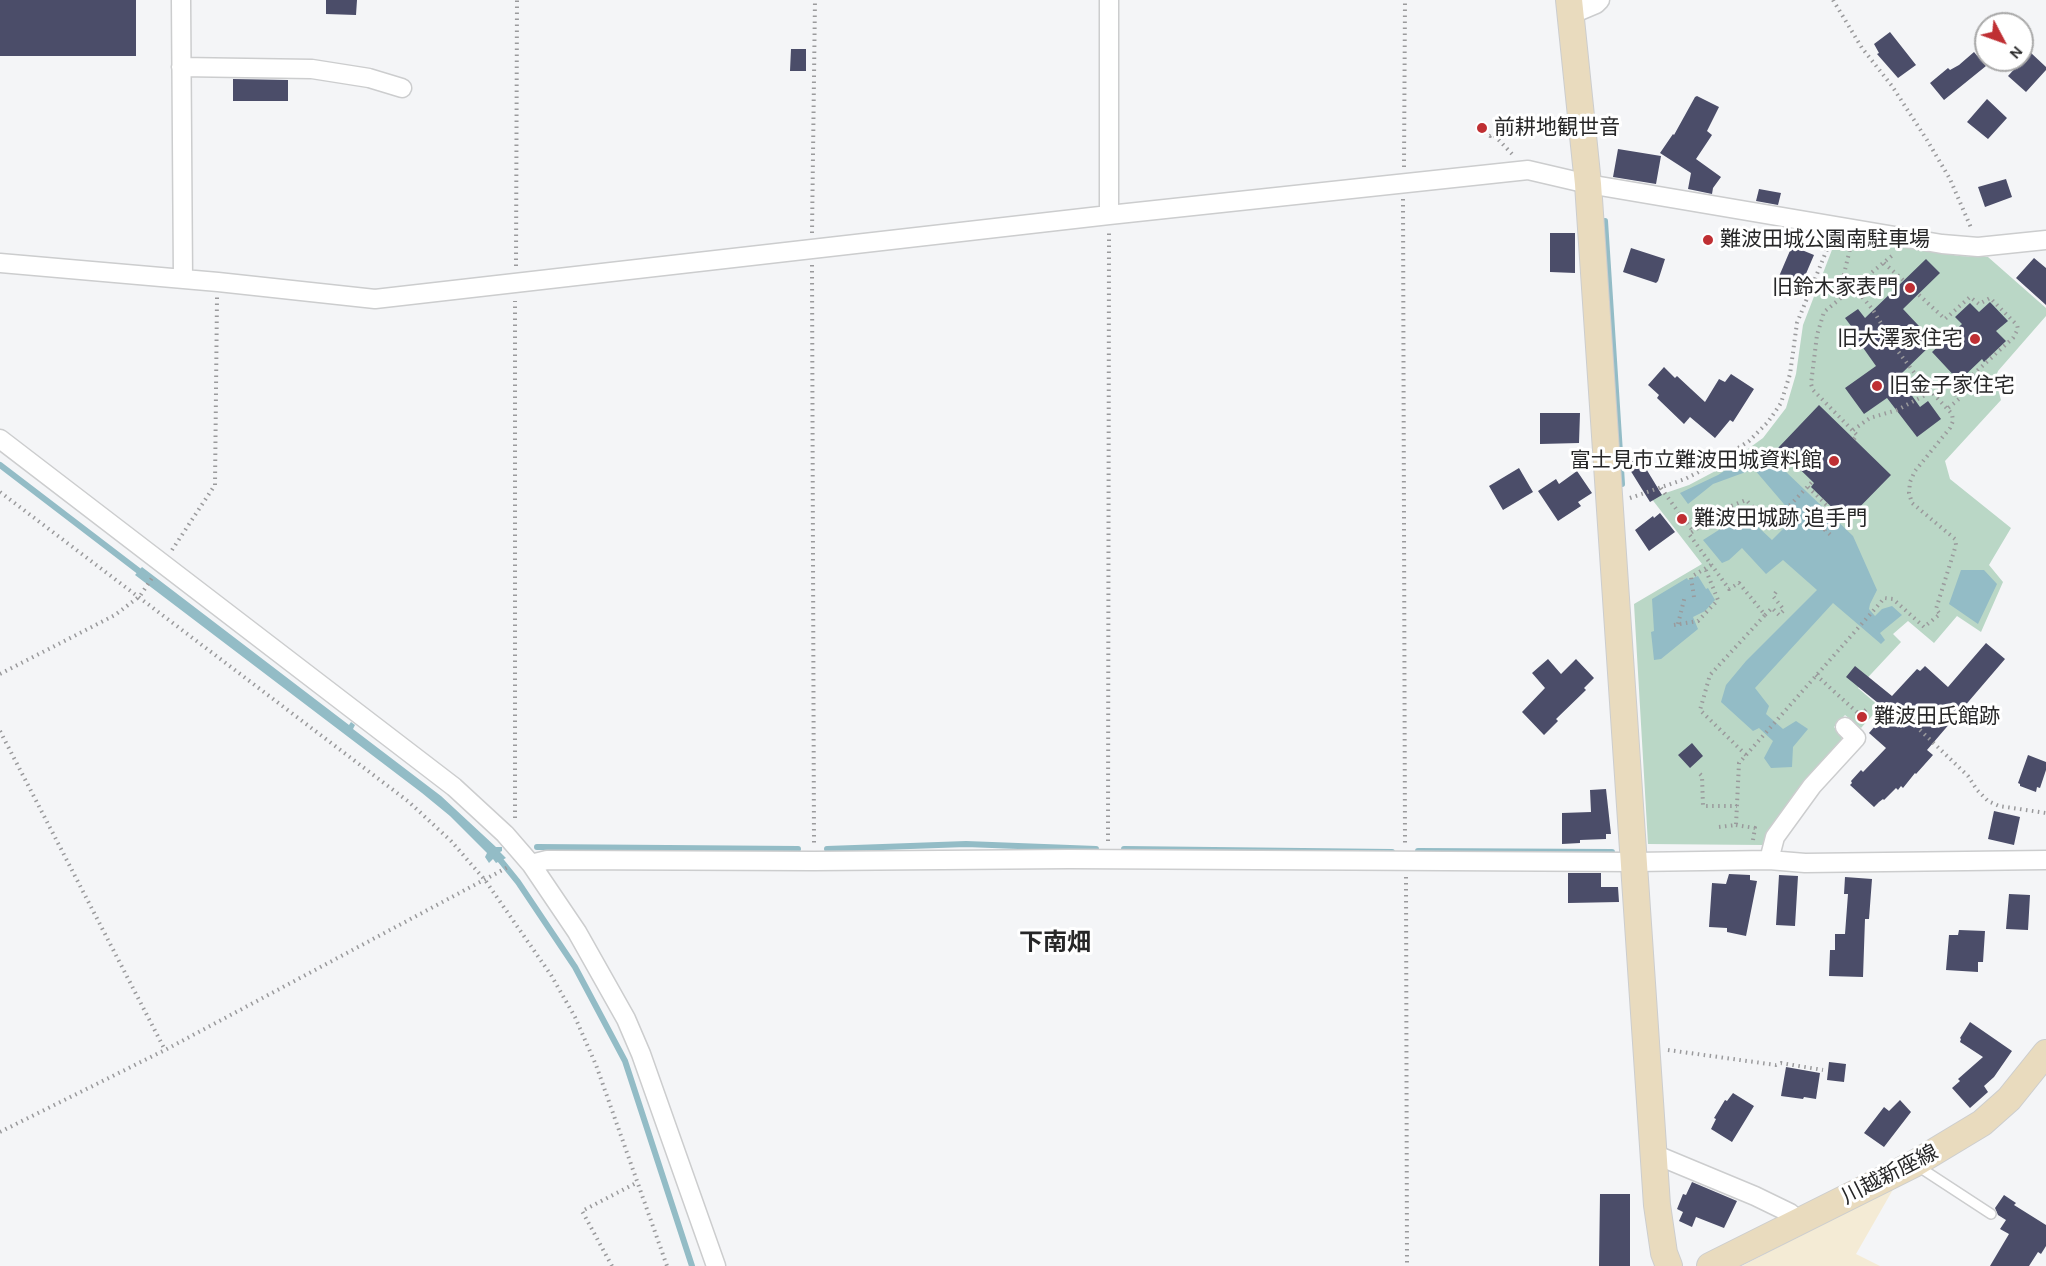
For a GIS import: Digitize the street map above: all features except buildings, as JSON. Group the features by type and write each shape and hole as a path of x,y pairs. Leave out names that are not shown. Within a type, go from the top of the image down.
{"street":[{"path":"181,0 183,279"},
{"path":"1108,215 1109,0"},
{"path":"1600,0 1596,4 1569,7 1588,184 1657,1204 1664,1254 1669,1266"},
{"path":"181,67 312,69 369,78 402,88"},
{"path":"0,263 218,282 375,299 812,248 1528,170 1588,184 1942,244 1978,247 2046,240"},
{"path":"0,439 454,787 505,834 528,861 577,932 626,1019 648,1074 716,1266"},
{"path":"1768,860 1776,837 1812,786 1856,738 1845,727"},
{"path":"528,861 1635,862 1768,860 1805,863 2046,860"},
{"name":"川越新座線","path":"1710,1266 1914,1164 1982,1123 2009,1099 2046,1053"},
{"path":"1654,1154 1755,1196 1790,1213 1799,1221"}],"lane":[{"path":"1914,1164 1991,1214"}],"path":[{"path":"505,834 515,826 517,0"},
{"path":"814,861 812,248 815,0"},
{"path":"1405,0 1403,185 1407,1266"},
{"path":"1833,0 1862,48 1892,86 1933,150 1965,211 1978,247"},
{"path":"1485,132 1490,136 1493,134 1528,170"},
{"path":"1108,215 1108,860"},
{"path":"1610,504 1685,479 1749,441 1768,422 1781,403 1790,374 1797,323 1836,227"},
{"path":"1719,827 1736,825 1739,763 1884,598 1893,599 1924,627 1940,614 1936,609 1956,544 1955,539 1912,503 1909,493 1910,482 1915,471 1950,428 1953,421 1948,408 1931,392 1897,350 1873,310 1844,274 1855,230"},
{"path":"1854,438 1857,435 1853,430 1813,390 1811,384 1817,335 1824,312 1895,253"},
{"path":"1884,263 1903,280"},
{"path":"163,564 215,485 218,282"},
{"path":"1919,295 1945,319 1970,297 1979,304 1990,298 2017,325 2017,333 2013,338 1954,392 1959,399 1948,408"},
{"path":"1853,430 1870,418 1897,410 1931,392"},
{"path":"1765,615 1739,583 1729,589 1689,534 1729,507 1746,500 1771,525 1813,481"},
{"path":"1808,487 1838,516 1825,530 1833,537"},
{"path":"1661,488 1679,513"},
{"path":"0,492 409,802 451,841 485,880 551,975 575,1017 596,1065 667,1266"},
{"path":"1687,523 1693,531"},
{"path":"1705,568 1718,600 1698,621 1676,624 1684,598 1696,596 1691,577 1705,568 1711,565"},
{"path":"1746,755 1700,710 1710,675 1772,608 1779,615 1784,610 1773,596 1776,592"},
{"path":"0,674 115,615 140,596"},
{"path":"1816,675 1860,715 1869,707"},
{"path":"1920,730 1968,776 1988,801 1999,806 2046,813"},
{"path":"0,731 165,1050"},
{"path":"1700,774 1702,776 1703,806 1737,806"},
{"path":"0,1131 165,1050 485,880 528,861"},
{"path":"1647,1047 1776,1065 1781,1062 1823,1070"},
{"path":"612,1266 582,1211 636,1183"}],"shaded area":[{"path":"1895,1186 1856,1254 1880,1266 1742,1266"}],"green space":[{"path":"1844,237 1960,256 1988,257 2046,308 2046,316 1998,371 1995,379 2001,400 1945,461 1950,479 2011,528 1989,565 2003,582 1981,632 1957,616 1934,643 1908,621 1893,634 1901,642 1858,688 1880,707 1861,728 1845,715 1834,727 1841,735 1842,744 1807,782 1763,845 1648,844 1634,604 1702,564 1651,498 1689,485 1723,467 1763,438 1786,408 1796,374 1803,325 1835,242"}],"water":[{"path":"1761,448 1853,536 1877,590 1869,609 1875,616 1882,609 1892,606 1902,615 1880,633 1885,640 1881,644 1833,603 1755,688 1769,706 1766,714 1783,729 1796,721 1808,729 1793,747 1792,767 1771,768 1764,758 1773,741 1759,728 1753,731 1721,702 1726,685 1746,661 1817,590 1783,560 1766,574 1742,548 1722,563 1703,540 1744,514 1772,540 1795,517 1754,469 1713,484 1688,504 1680,493 1718,475"},
{"path":"142,567 349,725 351,722 355,725 353,729 441,796 496,847 502,847 500,852 506,858 496,863 493,859 489,863 485,857 487,853 450,816 422,793 135,575"},
{"path":"1961,570 1984,570 1997,584 1978,624 1949,604"},
{"path":"1698,576 1715,600 1705,611 1693,617 1698,629 1661,659 1654,660 1651,632 1654,631 1652,599 1687,578 1688,580"}],"waterway":[{"path":"1605,221 1622,484"},
{"path":"0,465 144,575"},
{"path":"827,849 966,844 1096,849"},
{"path":"537,847 798,849"},
{"path":"1124,849 1392,852"},
{"path":"1418,851 1612,852"},
{"path":"497,856 518,882 575,967 625,1061 692,1266"}],"place":[{"name":"前耕地観世音","path":"1482,128"},
{"name":"難波田城公園南駐車場","path":"1708,240"},
{"name":"旧鈴木家表門","path":"1910,288"},
{"name":"旧大澤家住宅","path":"1975,339"},
{"name":"旧金子家住宅","path":"1877,386"},
{"name":"富士見市立難波田城資料館","path":"1834,461"},
{"name":"難波田城跡 追手門","path":"1682,519"},
{"name":"難波田氏館跡","path":"1862,717"}],"district":[{"name":"下南畑","path":"1055,943"}]}
